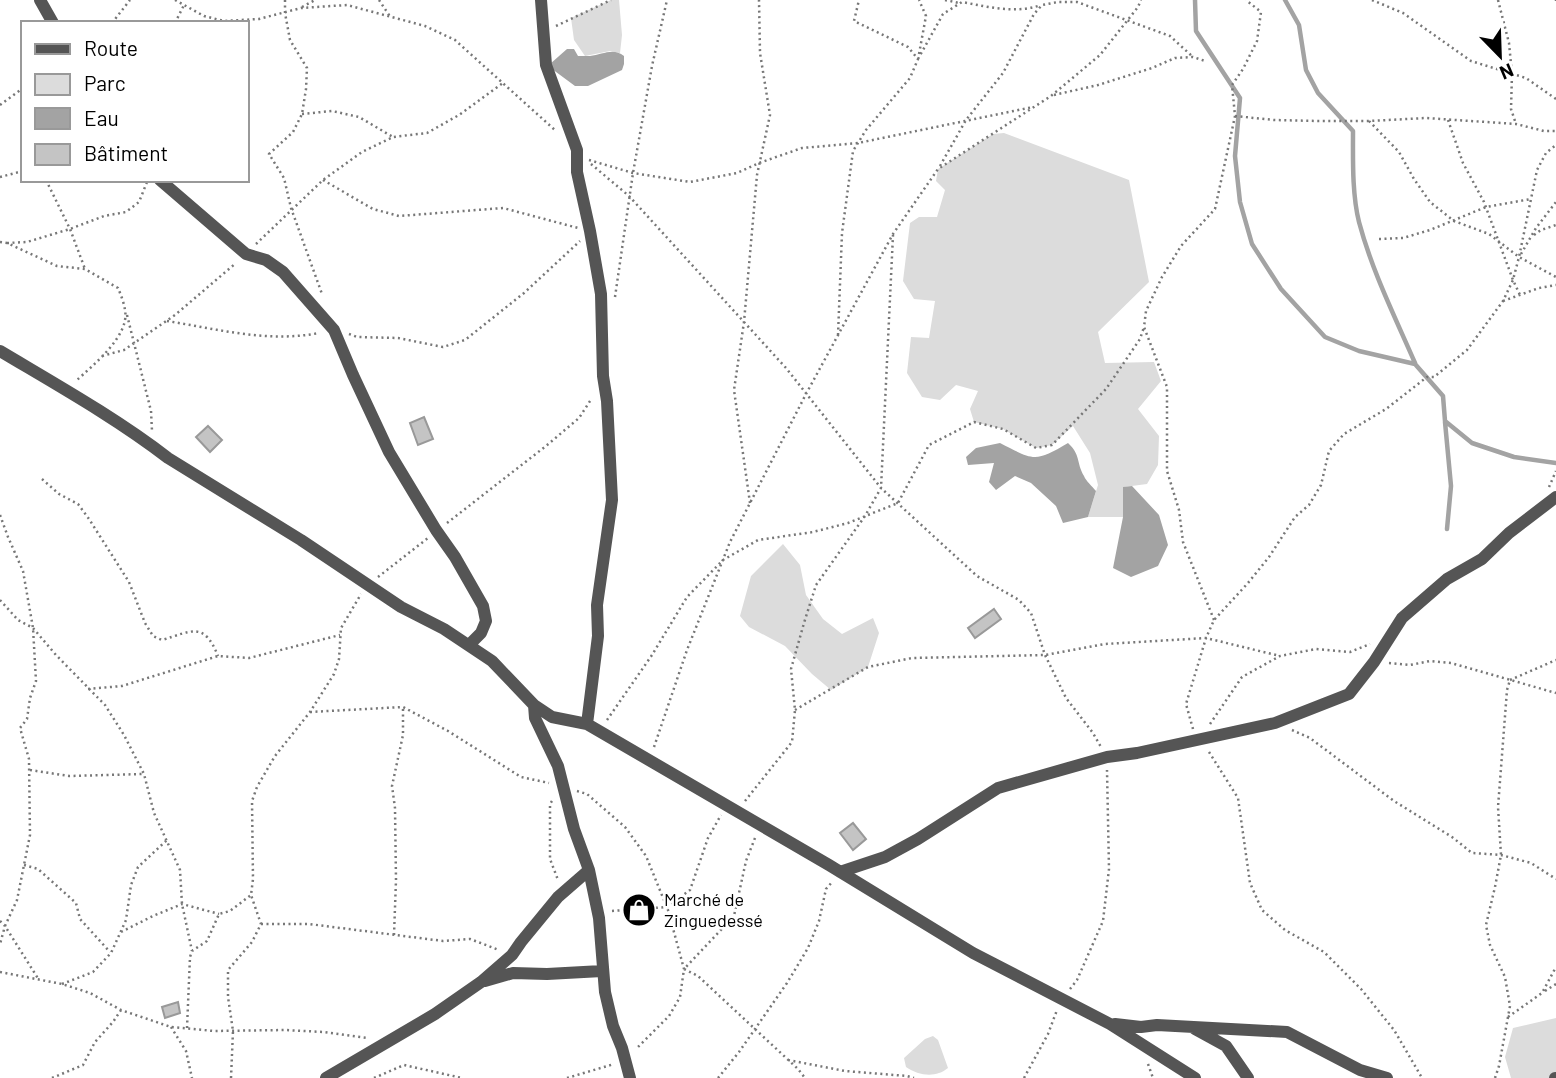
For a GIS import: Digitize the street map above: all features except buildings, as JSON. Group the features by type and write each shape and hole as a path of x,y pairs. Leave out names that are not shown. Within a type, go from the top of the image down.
{"street":[{"path":"40,0 52,21"},
{"path":"541,0 546,65 577,150 577,172 601,294 603,376 607,401 612,500 597,605 598,636 587,724"},
{"path":"162,182 246,254 266,260 282,272 334,330 389,452 436,530 455,556 483,606 486,621 481,633 469,645"},
{"path":"0,351 301,540 390,600 469,645 492,661 534,705 552,718 587,724 600,731 973,953 1110,1024 1195,1078"},
{"path":"840,872 885,857 998,788 1107,757 1276,723 1349,694 1374,662 1402,618 1447,579 1482,559 1509,533 1556,497"},
{"path":"534,705 535,718 558,766 574,829 589,870 598,912 604,992 630,1078"},
{"path":"313,1078 328,1076 386,1044 481,982 512,955 563,892 589,870"},
{"path":"481,982 513,974 602,971"},
{"path":"1110,1024 1287,1032 1360,1070 1387,1078"},
{"path":"1191,1028 1226,1046 1248,1078"}],"path":[{"path":"114,21 130,0"},
{"path":"175,0 204,16 220,21"},
{"path":"285,0 290,40 307,68 306,89 302,114 293,132 269,154 284,178 291,208 322,295"},
{"path":"235,21 285,13 315,0"},
{"path":"379,0 391,18"},
{"path":"544,32 611,0"},
{"path":"615,299 633,173 667,0"},
{"path":"750,504 734,390 744,321 757,175 770,115 760,52 759,0"},
{"path":"859,0 853,21 908,47 918,59"},
{"path":"918,59 926,16 919,0"},
{"path":"945,0 958,3 971,0"},
{"path":"938,169 1051,96 1100,55 1141,0"},
{"path":"600,731 687,597 723,560 758,540 813,532 848,523 898,503 929,445 974,422 1003,429 1036,448 1052,445 1106,389 1140,339 1146,311 1162,277 1181,246 1215,209 1235,116 1232,85 1257,40 1261,12 1246,0"},
{"path":"1372,0 1403,13 1471,61 1526,78 1556,99"},
{"path":"1498,0 1509,43 1511,109 1516,124"},
{"path":"838,335 842,233 853,151 866,130 910,78 943,14 962,2 999,9 1027,10 1057,1 1077,2 1170,36 1193,57"},
{"path":"176,21 184,5"},
{"path":"301,8 347,5 425,26 455,40 557,132"},
{"path":"650,761 687,650 723,560 806,394 893,234 938,169 966,120 1003,73 1034,14 1042,5"},
{"path":"1051,96 1098,85 1175,58 1193,57 1205,61"},
{"path":"102,356 124,351 167,321 213,284 323,180 362,152 393,136 427,134 459,115 503,82"},
{"path":"0,105 21,89"},
{"path":"1024,1078 1048,1034 1062,998 1077,980 1102,921 1109,869 1107,757 1093,733 1066,698 1045,655 1031,613 1019,600 977,576 881,488 786,368 744,321 629,196 586,160 633,173 690,182 737,173 803,148 858,143 1035,107"},
{"path":"302,114 332,111 359,117 393,136"},
{"path":"1235,116 1275,120 1368,121 1426,118 1516,124 1556,131"},
{"path":"1448,120 1463,163 1486,207 1520,295"},
{"path":"1368,121 1399,152 1430,202 1454,221 1489,234 1519,257 1556,277"},
{"path":"1422,1078 1394,1030 1361,989 1324,952 1285,930 1262,910 1250,883 1238,798 1192,727 1186,704 1214,620 1269,557 1295,517 1309,505 1321,485 1329,451 1344,434 1387,409 1427,377 1434,377 1467,350 1503,301 1513,280 1519,257 1537,170 1546,153 1556,145"},
{"path":"0,177 21,172"},
{"path":"323,180 373,209 400,216 503,208 590,231"},
{"path":"47,182 70,229 85,269"},
{"path":"0,242 27,242 104,216 126,212 139,202 147,182"},
{"path":"1379,239 1403,238 1486,207 1531,199"},
{"path":"1519,257 1556,202"},
{"path":"1531,237 1556,225"},
{"path":"167,321 257,336 304,336 334,330 357,337 398,338 443,347 465,340 524,293 590,231"},
{"path":"598,912 667,907 690,890 708,838 792,742 795,710 791,669 816,585 865,516 881,488 893,234"},
{"path":"7,243 57,266 85,269 118,288 151,411 153,446"},
{"path":"1503,301 1556,285"},
{"path":"65,390 102,356 121,332 126,312"},
{"path":"1144,327 1167,387 1167,471 1179,510 1183,542 1214,620"},
{"path":"439,529 571,425 592,399"},
{"path":"42,479 59,494 78,504 89,519 129,582 153,636 162,640 191,632 206,634 218,656"},
{"path":"0,515 23,571 33,628 36,681 27,719 20,728 29,759 30,835 17,900 0,944"},
{"path":"378,577 429,537"},
{"path":"231,1078 233,1031 228,970 252,942 261,924 251,895 252,801 275,756 310,712 334,674 339,659 341,628 368,585"},
{"path":"0,600 18,620 33,628 55,656 105,705 144,774 154,813 180,870 182,904 192,951 187,1028"},
{"path":"88,689 122,686 218,656 249,658 340,635"},
{"path":"795,710 868,667 912,659 1045,655 1105,644 1206,638 1280,656"},
{"path":"1199,739 1242,677 1280,656 1317,649 1350,652 1373,643"},
{"path":"1495,1078 1510,1006 1506,977 1490,945 1486,925 1501,855 1498,807 1507,690 1510,680 1556,660"},
{"path":"1374,662 1410,665 1430,661 1451,663 1556,693"},
{"path":"310,712 403,707 448,731 521,777 587,794 625,827 646,856 667,907 684,969 680,997 668,1016 625,1060 567,1078"},
{"path":"394,935 396,880 392,786 403,735 403,707"},
{"path":"1276,723 1310,738 1394,801 1452,837 1472,853 1501,855 1531,863 1556,879"},
{"path":"30,770 69,776 144,774"},
{"path":"563,892 550,859 550,804 564,786"},
{"path":"684,969 734,916 746,861 761,826"},
{"path":"62,984 93,972 111,953 126,920 131,885 138,867 167,840"},
{"path":"24,865 38,869 76,903 80,919 111,953"},
{"path":"718,1078 787,983 808,948 819,920 825,889 840,872"},
{"path":"121,932 182,904 219,914 230,911 251,895"},
{"path":"192,951 207,941 219,914"},
{"path":"0,921 39,980"},
{"path":"261,924 309,924 443,941 471,939 512,955"},
{"path":"1542,993 1556,967"},
{"path":"684,969 698,976 805,1078"},
{"path":"0,972 62,984 90,993 121,1010 171,1027 214,1031 323,1032 370,1038 386,1044"},
{"path":"1508,1017 1556,984"},
{"path":"52,1078 83,1065 95,1042 121,1010"},
{"path":"171,1027 186,1051 192,1078"},
{"path":"788,1060 845,1071 914,1078"},
{"path":"374,1078 404,1065 463,1078"}],"green space":[{"path":"611,0 619,0 622,35 620,53 610,51 585,56 574,40 571,18"},
{"path":"1004,133 1129,180 1149,282 1098,332 1105,363 1154,362 1161,381 1138,409 1159,436 1158,465 1147,484 1124,487 1123,517 1088,517 1098,485 1090,453 1073,426 1052,445 1036,448 1003,429 974,422 970,409 978,391 956,385 940,400 922,397 907,373 911,337 929,338 935,301 914,299 903,281 910,223 919,217 937,217 945,190 936,181 938,169 993,134"},
{"path":"783,544 800,565 806,595 823,619 842,634 873,618 879,633 868,667 831,690 785,646 749,627 740,616 751,576"},
{"path":"1556,1018 1556,1078 1511,1078 1505,1057 1513,1028"},
{"path":"933,1036 938,1040 948,1068 927,1075 906,1067 904,1058 925,1039"}],"water":[{"path":"567,49 574,49 578,56 620,53 624,56 624,64 622,70 588,86 575,86 552,69 550,64"},
{"path":"1000,443 1034,457 1048,454 1068,443 1075,451 1085,478 1096,491 1088,517 1063,523 1056,506 1031,483 1015,476 996,490 989,482 994,463 968,465 966,457 976,448"},
{"path":"1132,486 1159,515 1168,545 1158,566 1131,577 1113,568 1123,517 1123,487"}],"waterway":[{"path":"1195,0 1196,31 1240,98 1235,156 1240,202 1252,244 1281,289 1325,337 1359,351 1415,364 1443,396 1445,421 1472,443 1514,457 1556,463"},
{"path":"1285,0 1299,25 1306,70 1318,93 1353,131 1354,189 1359,222 1377,276 1415,363"},
{"path":"1445,422 1451,486 1447,529"}],"place":[{"name":"Marché de Zinguedessé","path":"639,910"}]}
